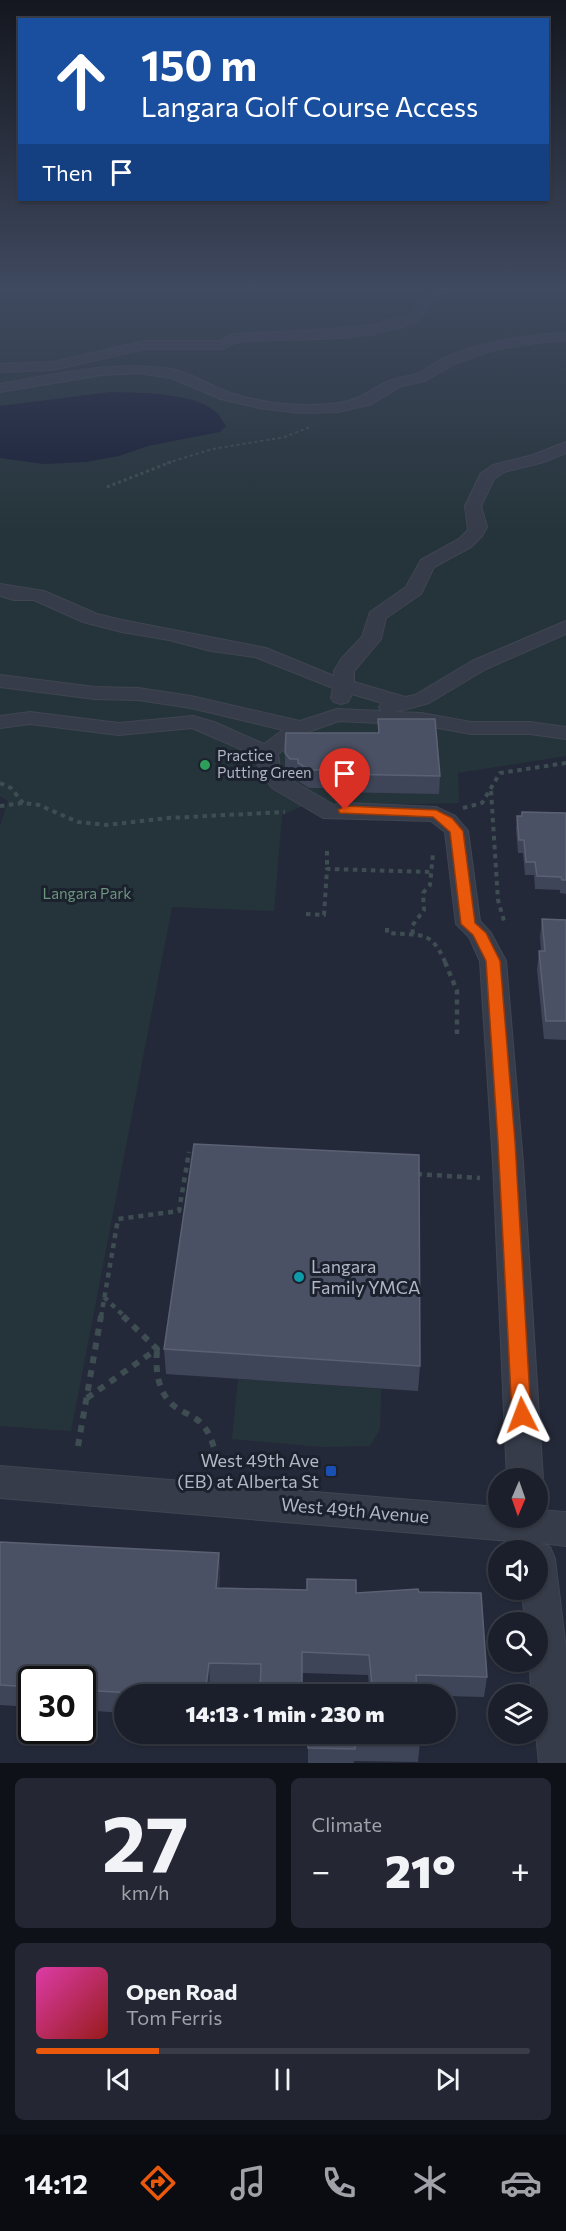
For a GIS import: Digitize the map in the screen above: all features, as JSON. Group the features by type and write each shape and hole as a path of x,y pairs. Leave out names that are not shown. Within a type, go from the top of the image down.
{"street":[{"path":"0,388 101,371 134,369"},
{"path":"141,369 174,374 226,396 259,404 300,409 338,408 367,401 396,383 420,378 435,369"},
{"path":"337,715 345,684 344,671 349,662 371,639 377,616 414,590 427,564 465,543 476,532 478,527 473,506 487,476 500,468 538,459 566,447"},
{"path":"0,590 14,594 36,595 90,618 122,626 171,634 211,645 259,651 303,672 404,703"},
{"path":"361,714 422,699 479,665 566,627"},
{"path":"0,681 95,693 148,695 191,702 301,728"},
{"path":"524,1468 492,927 468,924 456,831 447,821 436,814 345,810 331,813 280,783 269,768 267,753 274,745 301,728 337,715 361,714 421,718 471,728 530,728 566,733"},
{"path":"0,722 30,718 119,729 194,723 207,726 267,753"},
{"name":"West 49th Avenue","path":"0,1482 540,1537"},
{"path":"540,1537 559,1763"}],"path":[{"path":"107,487 198,452 294,435 338,408"},
{"path":"436,814 482,803 500,773 566,763"},
{"path":"0,783 11,788 23,803"},
{"path":"491,790 498,900 492,927"},
{"path":"0,806 23,803 39,805 78,822 100,825 168,818 280,812 331,813"},
{"path":"306,914 324,915 327,850"},
{"path":"413,934 412,926 423,914 423,893 430,885 433,853"},
{"path":"327,869 432,872"},
{"path":"387,928 387,933 425,936 437,942 457,991 457,1034"},
{"path":"78,1446 118,1219 179,1211 189,1155 200,1159"},
{"path":"410,1173 480,1178"},
{"path":"104,1297 157,1349"},
{"path":"86,1399 157,1349"},
{"path":"157,1349 155,1367 159,1386 173,1405 200,1421 212,1439 217,1457"}],"green space":[{"name":"Langara Park","path":"0,369 566,369 566,756 458,773 459,803 303,806 282,815 274,911 172,907 71,1431 0,1426 0,826 8,801 0,796"},
{"path":"238,1379 381,1389 380,1429 370,1446 322,1447 232,1439"}],"water":[{"path":"111,392 168,395 196,401 218,414 226,426 220,432 148,446 119,456 86,462 44,464 0,458 0,406"}],"building":[{"path":"378,719 435,719 440,776 335,774 335,770 310,770 298,763 298,759 290,759 285,753 286,733 379,733"},
{"path":"522,812 566,813 566,880 562,880 561,877 537,876 535,862 526,862 524,840 519,840 517,816 522,816"},
{"path":"542,919 566,920 566,1021 546,1021 539,951 545,951"},
{"name":"Langara Family YMCA","path":"194,1144 419,1155 420,1366 164,1349"},
{"path":"0,1542 219,1553 216,1588 307,1590 307,1579 356,1580 356,1593 418,1589 419,1592 481,1593 487,1677 416,1675 416,1684 372,1684 369,1655 302,1652 302,1684 260,1684 261,1664 209,1663 206,1684 114,1684 114,1692 96,1691 96,1666 18,1666 18,1686 0,1685"},
{"path":"308,1744 355,1744 355,1749 308,1748"}],"place":[{"name":"Practice Putting Green","path":"205,765"},
{"name":"Langara Family YMCA","path":"299,1277"},
{"name":"West 49th Ave (EB) at Alberta St","path":"331,1471"}],"route":[{"path":"345,810 436,814 456,831 468,924 479,933 493,961 507,1142 522,1415"}]}
